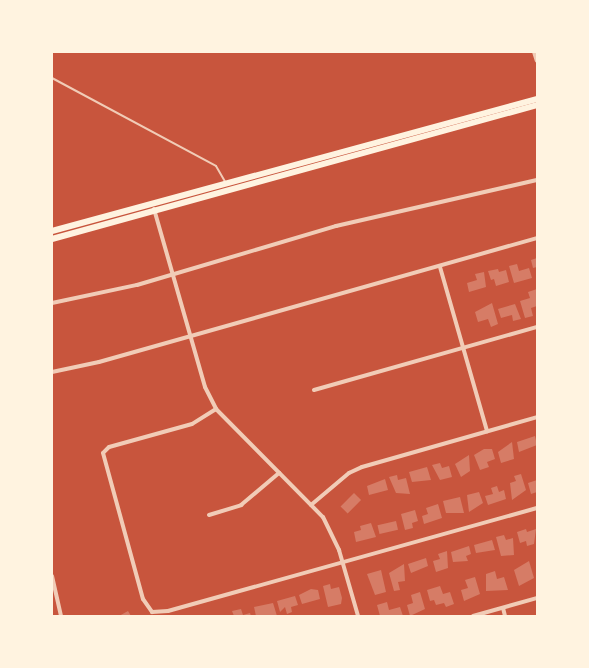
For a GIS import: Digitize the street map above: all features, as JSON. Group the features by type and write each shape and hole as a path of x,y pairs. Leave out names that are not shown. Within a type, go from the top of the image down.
{"main road":[{"path":"52,231 537,99"},
{"path":"52,239 537,105"}],"street":[{"path":"534,52 537,61"},
{"path":"52,303 173,276 336,226 537,180"},
{"path":"153,203 205,387 216,409 311,505 334,534 358,616"},
{"path":"52,372 190,336 440,267 537,238"},
{"path":"440,267 487,431"},
{"path":"314,390 537,327"},
{"path":"216,409 192,424 109,447 102,456 143,599 152,612 168,611 343,564 537,508"},
{"path":"311,505 348,473 362,466 537,417"},
{"path":"209,515 241,506 279,473"},
{"path":"52,576 62,616"},
{"path":"473,616 537,598"},
{"path":"503,608 505,616"}],"lane":[{"path":"52,78 216,166 226,183 228,190"}],"building":[{"path":"537,258 537,267 533,268 531,260"},
{"path":"517,264 519,271 529,268 532,278 514,283 509,266"},
{"path":"498,269 499,272 506,270 509,282 496,286 494,279 491,280 488,271"},
{"path":"484,272 486,287 469,292 467,283 477,280 475,274"},
{"path":"537,289 537,306 531,308 533,316 525,318 520,301 530,298 528,292"},
{"path":"492,303 498,324 491,327 488,319 478,322 475,312"},
{"path":"515,304 521,319 513,321 512,315 501,318 498,309"},
{"path":"535,436 537,445 519,452 517,442"},
{"path":"512,442 514,459 501,463 498,452"},
{"path":"484,449 492,449 495,459 487,462 489,467 480,470 474,455"},
{"path":"469,455 470,471 461,477 455,464"},
{"path":"440,463 442,468 449,466 452,477 440,480 432,465"},
{"path":"427,467 431,480 412,482 409,472"},
{"path":"521,474 526,490 512,500 510,483 516,481 514,476"},
{"path":"397,475 398,480 406,478 410,494 396,493 389,477"},
{"path":"385,479 388,490 369,495 367,486"},
{"path":"537,480 537,492 531,494 528,483"},
{"path":"497,486 499,492 504,490 506,499 488,505 485,496 493,494 491,488"},
{"path":"479,492 483,503 469,512 467,495"},
{"path":"354,493 361,500 348,514 341,506"},
{"path":"460,497 464,513 446,513 443,501"},
{"path":"438,504 442,518 424,524 422,516 428,514 426,508"},
{"path":"415,510 418,521 412,523 413,528 405,530 401,514"},
{"path":"396,521 398,530 380,534 377,525"},
{"path":"371,523 376,537 356,542 354,532 361,530 360,526"},
{"path":"526,529 527,532 536,529 534,544 527,546 526,541 520,543 517,532"},
{"path":"504,535 506,540 513,538 514,555 501,556 496,537"},
{"path":"492,540 495,550 476,553 474,545"},
{"path":"469,546 471,554 466,556 468,561 453,562 451,552"},
{"path":"447,551 448,568 436,572 433,561 440,559 438,554"},
{"path":"426,558 428,566 411,573 408,564"},
{"path":"529,561 534,578 519,586 514,570"},
{"path":"404,564 405,581 398,582 400,590 394,591 389,573"},
{"path":"381,570 386,592 375,595 367,574"},
{"path":"495,571 497,579 504,577 508,590 486,591 486,574"},
{"path":"475,577 480,594 464,601 461,590 468,588 465,580"},
{"path":"330,584 331,589 339,587 342,598 341,604 328,607 323,586"},
{"path":"440,586 443,594 450,592 454,604 446,607 444,603 436,605 434,600 430,601 427,590"},
{"path":"311,589 318,590 320,599 302,604 299,595"},
{"path":"420,592 425,609 410,616 407,605 413,603 411,595"},
{"path":"295,596 298,605 291,607 292,612 287,614 285,607 280,612 277,601"},
{"path":"387,602 389,610 400,607 403,616 380,616 377,605"},
{"path":"273,603 277,616 256,616 254,607"},
{"path":"241,609 243,615 250,613 251,616 234,616 232,611"},
{"path":"128,611 131,616 119,616"}]}
